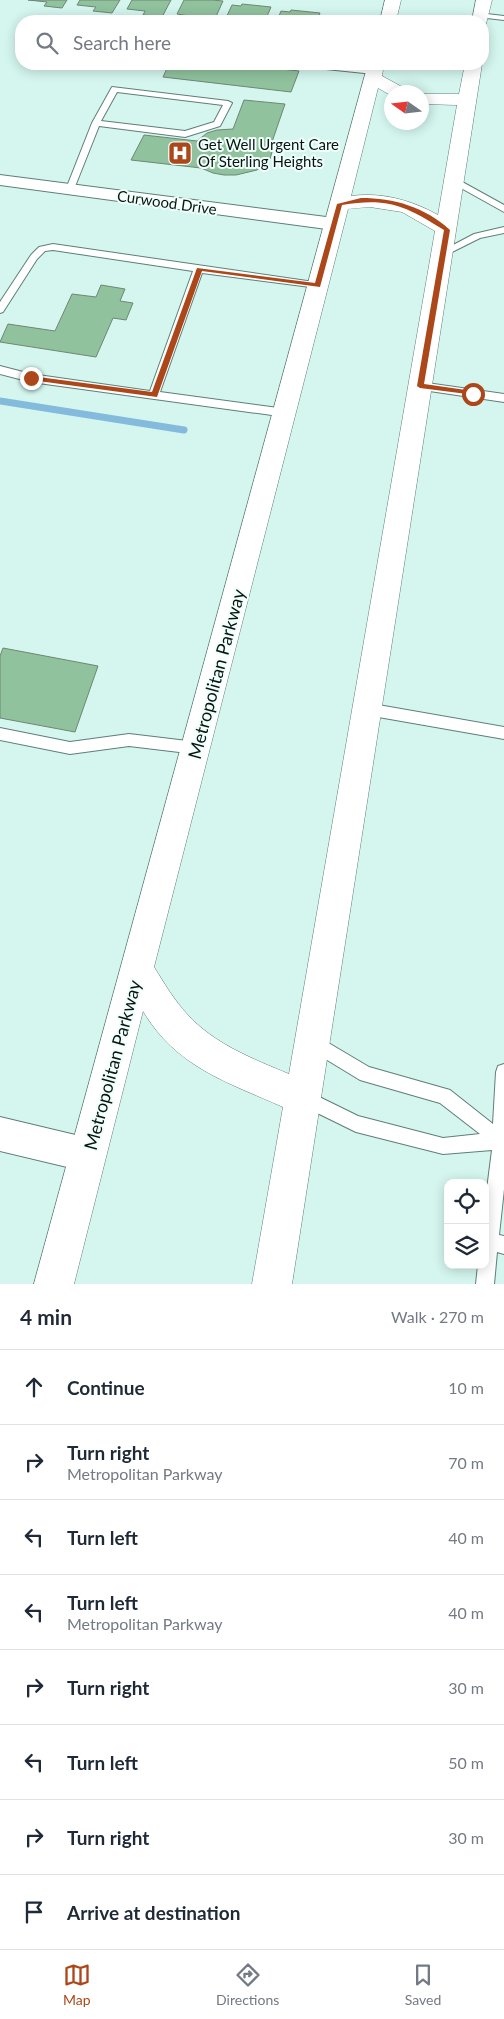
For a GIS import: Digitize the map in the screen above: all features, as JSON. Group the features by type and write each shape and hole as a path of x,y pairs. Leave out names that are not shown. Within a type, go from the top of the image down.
{"main road":[{"path":"390,15 394,0"},
{"path":"272,1284 472,70"},
{"path":"375,71 390,85"},
{"name":"Metropolitan Parkway","path":"54,1284 375,71"},
{"path":"429,100 467,100"},
{"path":"337,214 361,200 396,202 414,209 447,230"},
{"path":"137,969 162,1011 184,1036 211,1056 302,1097"}],"street":[{"name":"Curwood Drive","path":"0,180 70,189 337,214"},
{"path":"0,1134 88,1155"}],"lane":[{"path":"482,12 504,18"},
{"path":"70,189 96,123 115,89 228,102 217,124 185,134 96,123"},
{"path":"455,181 504,209"},
{"path":"443,253 477,236 504,230"},
{"path":"0,310 34,257 42,249 53,247 318,285"},
{"path":"154,395 200,269"},
{"path":"0,370 31,378 286,413"},
{"path":"420,386 504,398"},
{"path":"367,709 504,733"},
{"path":"0,734 70,748 130,740 196,748"},
{"path":"312,1041 345,1063 366,1074 444,1096 502,1140"},
{"path":"485,1284 496,1243 504,1072"},
{"path":"302,1097 356,1124 443,1146 502,1140"}],"building":[{"path":"28,0 67,0 62,8 44,6 47,2"},
{"path":"80,0 120,0 112,13 93,11 96,7 77,5"},
{"path":"132,0 171,0 163,15 143,15 145,11 127,9"},
{"path":"184,0 223,1 217,15 177,14"},
{"path":"242,4 271,7 268,15 227,15 232,5 241,6"},
{"path":"291,10 320,13 319,15 279,15 281,11 290,12"},
{"path":"166,70 299,71 291,92 163,77"},
{"path":"244,100 285,104 272,142 267,141 272,152 270,159 257,170 236,175 224,175 201,168 131,160 144,135 197,141 207,133 233,129"},
{"path":"101,285 125,289 120,301 133,303 126,320 113,318 96,357 0,342 8,324 55,331 72,294 96,297"},
{"path":"3,648 98,666 75,732 0,718 0,656"}],"waterway":[{"path":"0,401 184,430"}],"place":[{"name":"Get Well Urgent Care Of Sterling Heights","path":"180,153"}],"route":[{"path":"31,378 154,395 200,269 318,285 340,204 361,200 378,200 396,202 414,209 447,230 420,386 473,394"}]}
